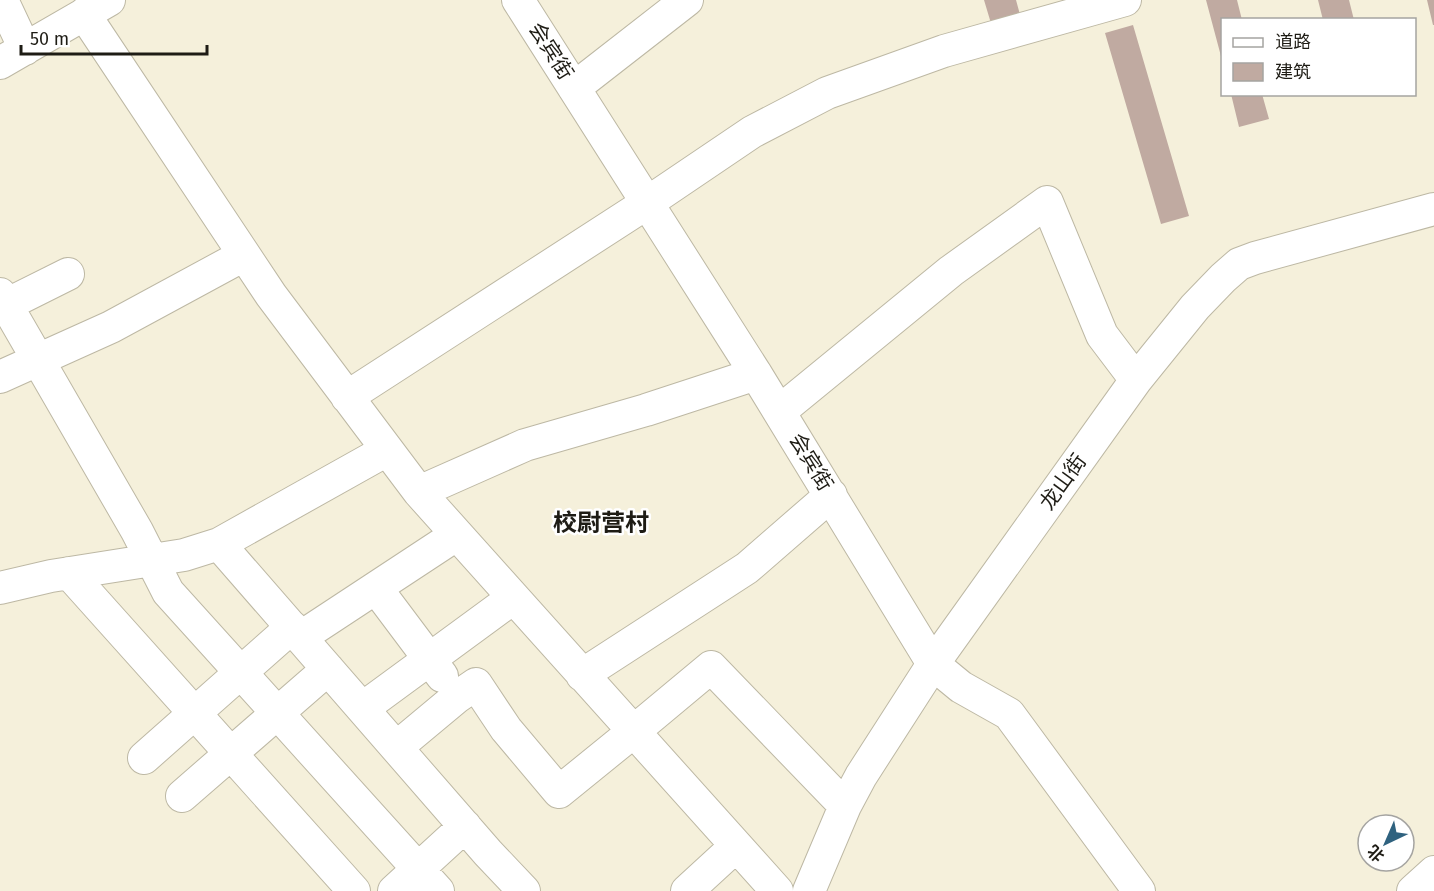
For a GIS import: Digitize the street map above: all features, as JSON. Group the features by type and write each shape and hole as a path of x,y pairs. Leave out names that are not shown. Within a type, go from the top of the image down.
{"street":[{"path":"2,0 12,56 97,7 244,255 271,295 419,492 777,891"},
{"name":"会宾街","path":"518,0 780,411 933,664 961,687 1009,714 1127,886"},
{"path":"574,88 687,0"},
{"path":"347,397 647,203 752,132 827,93 944,51 1125,0"},
{"path":"780,411 951,271 1047,202 1102,335 1136,380"},
{"name":"龙山街","path":"809,891 845,807 879,746 933,664 1136,380 1195,307 1239,264 1434,209"},
{"path":"0,377 111,327 244,255"},
{"path":"68,274 2,302 137,531 168,592 428,880"},
{"path":"419,492 525,445 646,410 756,374"},
{"path":"0,588 69,573 184,555 219,544 387,450"},
{"path":"582,675 747,568 831,495"},
{"path":"144,758 240,672 296,632 376,588 456,535"},
{"path":"219,544 524,891"},
{"path":"69,573 354,891"},
{"path":"376,588 457,697"},
{"path":"363,708 513,598"},
{"path":"396,747 476,684 506,729 559,792 711,667 845,807"},
{"path":"182,796 328,669"},
{"path":"394,891 428,880 465,826"},
{"path":"687,891 736,846"},
{"path":"1413,891 1434,872"}],"building":[{"path":"984,0 1016,0 1022,22 993,30"},
{"path":"1206,0 1237,0 1242,18 1221,18 1221,56"},
{"path":"1318,0 1349,0 1354,18 1322,18"},
{"path":"1427,0 1434,0 1434,25 1433,25"},
{"path":"1133,25 1189,216 1161,224 1105,33"},
{"path":"1231,96 1263,96 1269,119 1239,127"}],"district":[{"name":"校尉营村","path":"601,523"}]}
